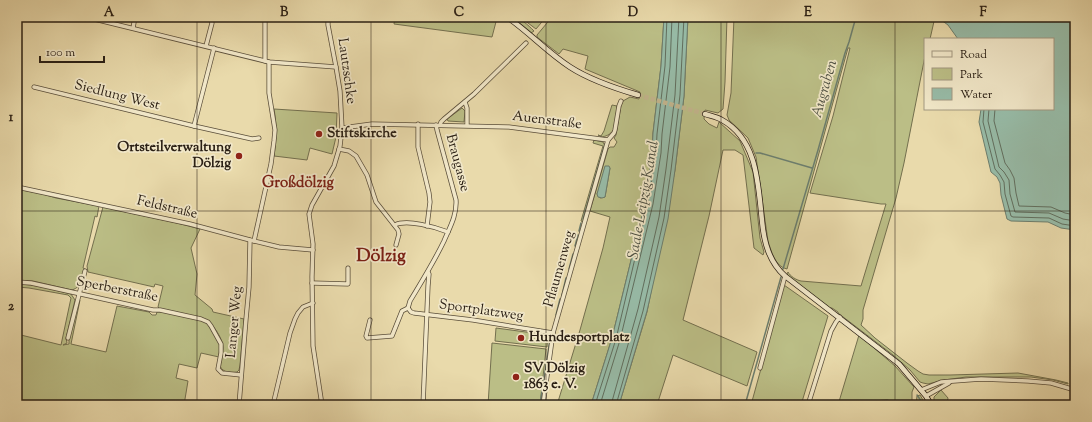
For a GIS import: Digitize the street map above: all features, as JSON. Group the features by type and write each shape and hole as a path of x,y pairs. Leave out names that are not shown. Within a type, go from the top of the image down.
{"street":[{"path":"86,17 267,62 336,66"},
{"path":"133,28 135,17"},
{"path":"204,17 209,19 212,23 206,46"},
{"path":"254,241 271,164 275,130 269,93 265,17"},
{"name":"Lautzschke","path":"322,405 313,346 313,250 309,211 334,166 339,149 342,128 341,104 328,17"},
{"path":"507,17 570,67 586,76 638,95"},
{"path":"438,125 465,102 526,43"},
{"path":"194,126 214,48"},
{"name":"Siedlung West","path":"34,87 194,126 252,138 259,138"},
{"path":"608,140 614,133 621,101"},
{"path":"465,102 467,108 467,125"},
{"path":"705,114 718,118 728,125 739,134 746,143 756,171 763,228 768,250 775,265 785,276 899,364 926,396 931,405"},
{"name":"Auenstraße","path":"342,128 372,124 467,125 510,127 608,140"},
{"path":"418,124 418,147 430,202 427,226"},
{"name":"Braugasse","path":"408,308 410,301 428,272 456,214 456,200 437,130 438,125"},
{"name":"Pflaumenweg","path":"543,405 553,333 608,140"},
{"path":"339,149 349,151 356,156 367,175 376,202 395,225 399,234 396,245"},
{"name":"Feldstraße","path":"17,187 190,224 279,247 313,250"},
{"path":"395,225 401,222 407,222 448,232"},
{"name":"Langer Weg","path":"239,405 247,303 250,287 250,240"},
{"path":"312,283 348,284 348,268"},
{"path":"68,338 85,271"},
{"name":"Braugasse","path":"423,405 428,272"},
{"path":"760,368 785,276"},
{"name":"Sperberstraße","path":"17,282 31,283 201,319 208,322 221,344 218,369 222,373 241,375"},
{"path":"273,405 290,332 295,319 301,309 313,303"},
{"path":"370,320 366,336 367,338 392,336 402,311 408,308"},
{"name":"Sportplatzweg","path":"408,308 411,312 553,333"},
{"path":"808,405 831,331 840,317"},
{"path":"921,390 941,382 981,379 1028,381 1075,390"},
{"path":"926,396 950,382"}],"green space":[{"path":"395,17 497,18 492,37 394,24"},
{"path":"511,17 521,20 534,31 531,33"},
{"path":"520,17 546,17 536,29"},
{"path":"552,17 664,17 661,66 645,203 612,338 591,405 557,405 580,330 610,217 590,211 608,149 610,147 614,147 617,142 614,138 616,135 621,105 623,101 630,97 639,99 640,92 585,69 588,56 563,49 559,54 537,37","holes":["609,167 605,197 600,198 597,194"]},
{"path":"688,17 727,17 723,109 718,113 705,110 704,119 709,124 717,128 719,122 740,141 753,172 760,238 764,252 763,255 754,248 743,155 735,150 723,150 709,216 683,320 757,352 747,386 673,355 657,405 619,405 647,312 675,170 684,96"},
{"path":"734,17 935,17 930,38 924,38 924,61 904,163 896,198 863,310 861,325 875,338 923,374 950,375 1018,373 1056,380 1068,384 1031,377 966,377 928,384 920,382 910,370 893,355 838,312 830,308 788,276 788,272 793,278 801,281 861,286 886,204 810,193 833,116 850,48 848,48 787,269 779,265 772,253 768,241 756,157 748,138 729,120 727,115 731,93"},
{"path":"612,105 617,106 615,126 611,133 602,137 598,135 601,136 604,131"},
{"path":"462,108 465,111 464,122 448,121 447,119"},
{"path":"274,109 337,113 336,137 332,154 310,148 307,160 274,156 276,121"},
{"path":"594,140 603,142 605,146 583,222 581,221 603,146 593,143"},
{"path":"17,189 99,206 97,217 95,216 83,268 85,269 83,276 80,284 75,289 72,290 33,281 17,280"},
{"path":"103,207 200,229 191,248 197,274 195,295 212,309 213,312 244,319 240,365 237,372 225,371 221,368 223,348 221,339 209,322 202,318 160,309 158,307 163,286 155,284 154,287 88,272 87,266"},
{"path":"17,284 38,286 71,294 75,300 66,338 67,343 63,345 69,344 69,338 78,301 80,300 71,344 106,352 117,306 149,312 152,315 156,315 157,312 166,312 204,321 207,323 220,344 219,357 201,353 197,368 179,364 176,378 188,381 184,405 17,405 17,334 61,345 71,298 68,295 17,287"},
{"path":"784,285 828,316 801,405 751,405"},
{"name":"Hundesportplatz","path":"496,328 548,335 547,347 495,341"},
{"path":"859,335 895,366 914,387 912,392 912,405 910,402 910,405 901,405 899,403 887,400 873,401 867,405 838,405"},
{"name":"SV Dölzig 1863 e. V.","path":"492,343 546,349 540,405 488,405"},
{"path":"941,390 948,398 947,405 935,405 934,397"},
{"path":"920,395 926,405 916,405 917,396"}],"water":[{"path":"664,17 688,17 684,96 668,219 647,311 619,405 591,405 612,338 645,203 661,66"},
{"path":"937,17 1075,17 1075,230 1061,228 1048,222 1011,221 1007,219 1001,195 1000,183 997,177 991,172 979,122 981,110 1054,110 1054,38 957,38 948,25"},
{"path":"605,166 609,166 610,168 605,197 602,198 598,197 597,194"}],"waterway":[{"name":"Augraben","path":"783,269 856,17"},
{"path":"583,219 605,144"},
{"path":"756,153 812,168"},
{"path":"579,231 581,223"},
{"path":"575,246 578,235"},
{"path":"569,269 573,254"},
{"path":"745,405 781,277"},
{"path":"562,295 566,278"},
{"path":"556,315 560,299"},
{"path":"540,405 550,339"},
{"path":"917,395 924,405"}],"tunnel":[{"path":"638,95 705,114"}],"place":[{"name":"Stiftskirche","path":"319,134"},
{"name":"Ortsteilverwaltung Dölzig","path":"239,156"},
{"name":"Hundesportplatz","path":"521,338"},
{"name":"SV Dölzig 1863 e. V.","path":"516,377"}],"district":[{"name":"Großdölzig","path":"298,183"},
{"name":"Dölzig","path":"381,257"}],"water label":[{"name":"Saale-Leipzig-Kanal","path":"644,200"}]}
